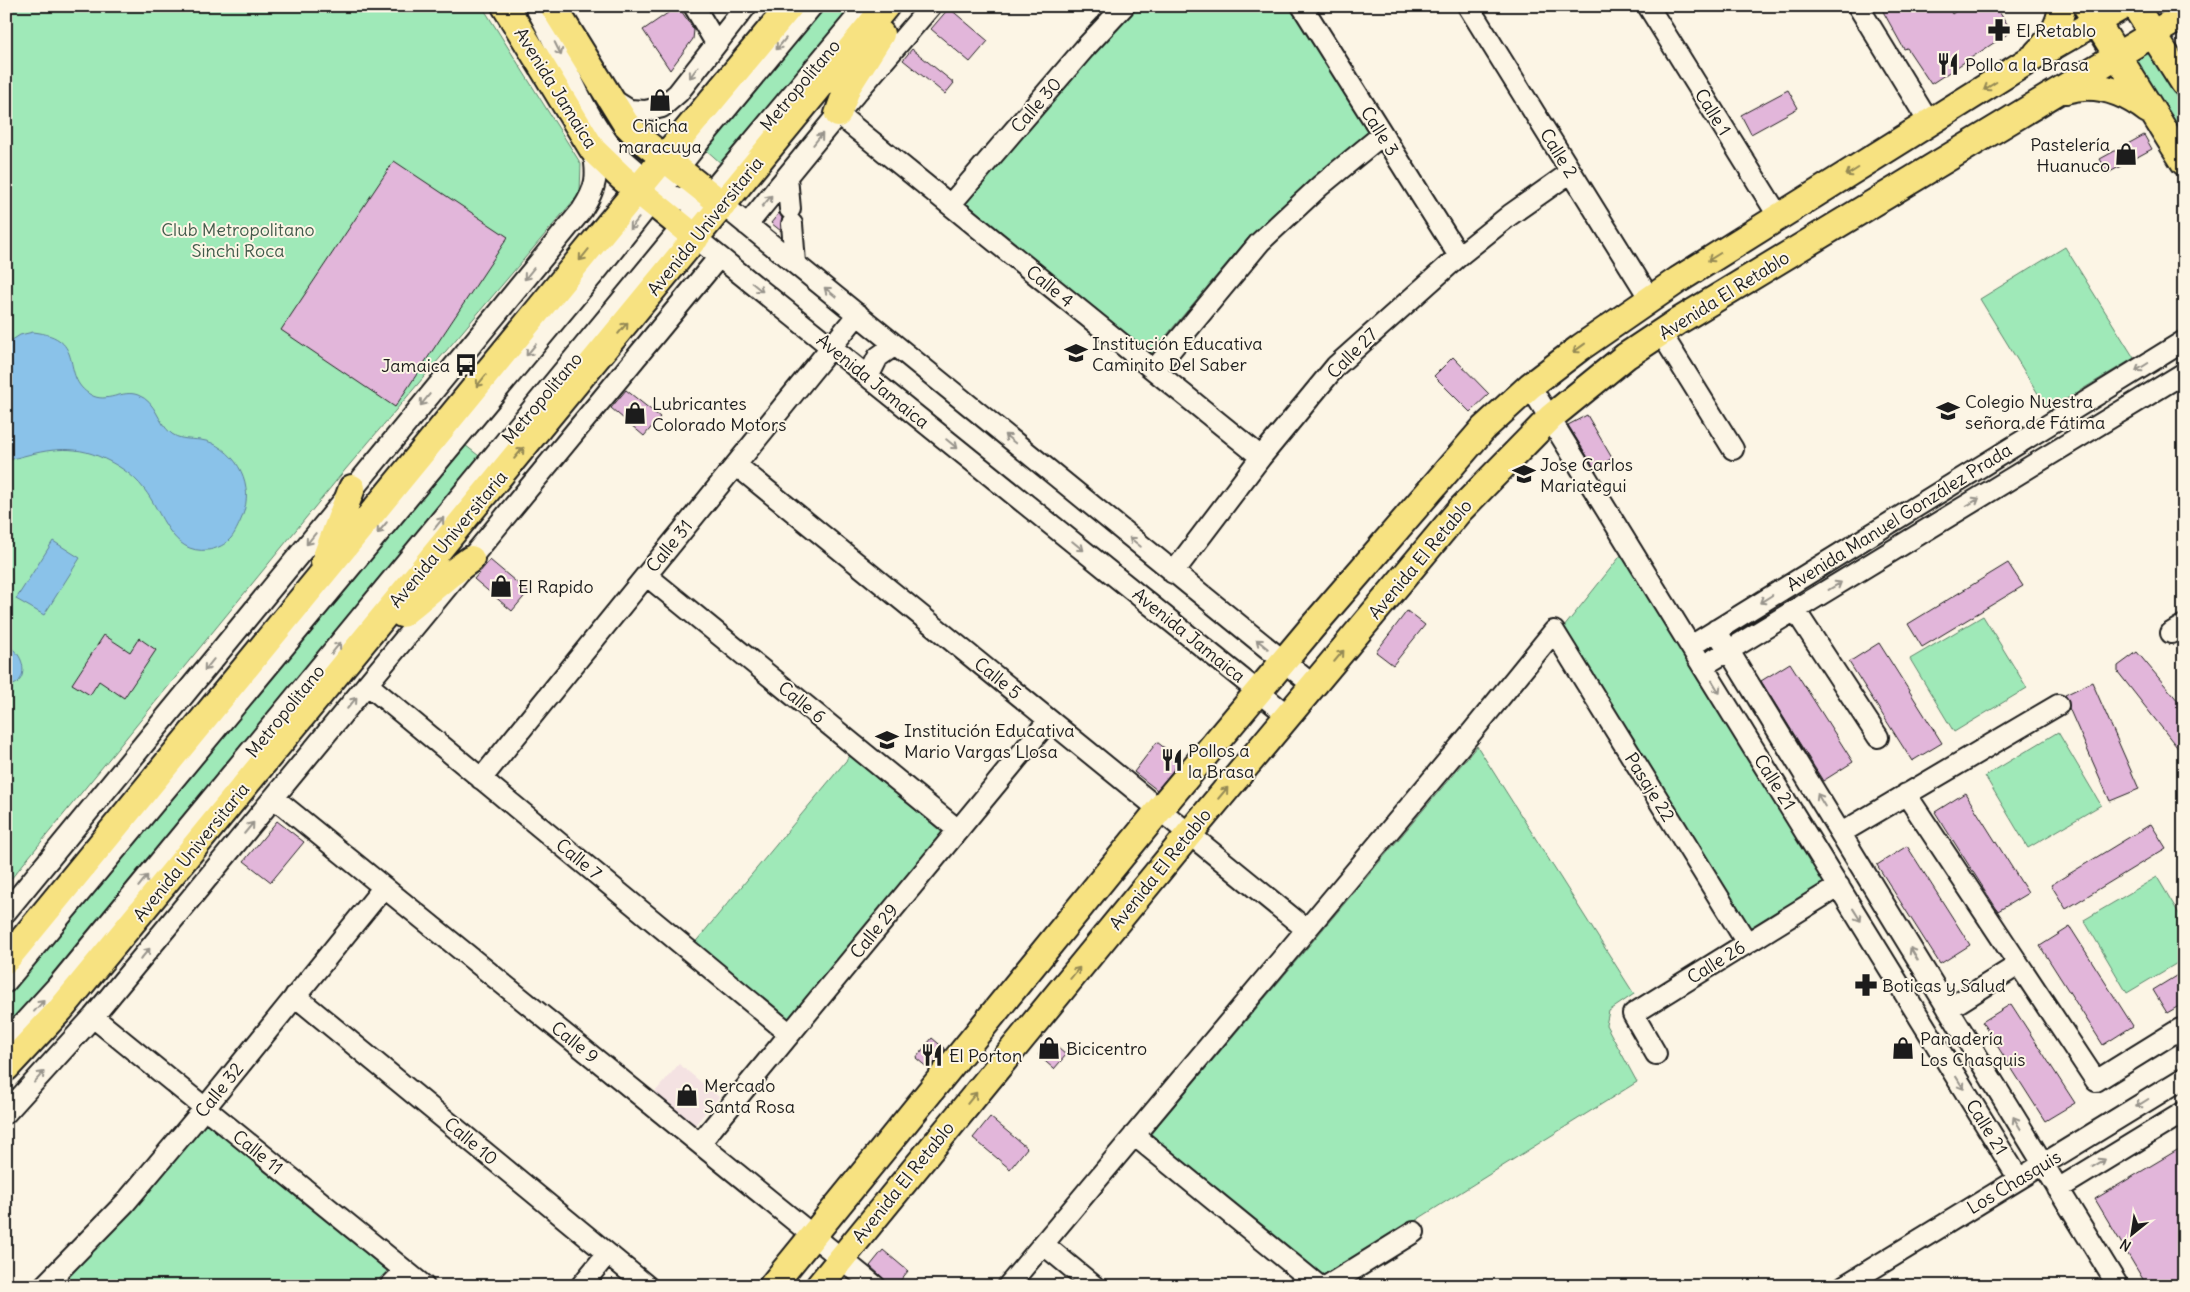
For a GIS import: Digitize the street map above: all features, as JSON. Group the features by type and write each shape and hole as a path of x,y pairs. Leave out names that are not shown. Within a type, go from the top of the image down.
{"main road":[{"name":"Avenida Jamaica","path":"505,6 593,150 617,174 649,191 689,232"},
{"path":"553,6 626,124 644,142 712,200"},
{"path":"6,960 317,582 649,191 790,6"},
{"name":"Avenida Universitaria","path":"6,1068 61,1009 361,644 689,232 712,200 886,6"},
{"path":"838,114 848,86 897,6"},
{"path":"2031,59 2045,45 2056,29 2062,6"},
{"name":"Avenida El Retablo","path":"772,1286 812,1234 1159,810 1438,479 1484,428 1530,386 1581,347 1650,299 2031,59 2092,14 2123,6"},
{"path":"2135,6 2184,83"},
{"path":"2092,14 2184,162"},
{"name":"Avenida El Retablo","path":"819,1286 1287,715 1314,686 1460,510 1551,417 1596,379 1661,333 2184,16"},
{"path":"2056,93 2075,87 2096,87 2115,90 2134,99 2154,114"},
{"path":"317,582 352,488"},
{"path":"361,644 393,622 448,575 471,559"}],"street":[{"path":"534,6 548,28 591,117 649,191 678,200 712,200 747,224 1314,686"},
{"path":"694,6 716,42"},
{"path":"609,98 629,110 646,111 662,107 678,93 746,6"},
{"path":"671,164 812,6"},
{"name":"Metropolitano","path":"712,200 866,6"},
{"name":"Avenida Universitaria","path":"747,224 931,6"},
{"name":"Calle 30","path":"950,205 1084,49 1124,6"},
{"name":"Calle 3","path":"1302,6 1458,256"},
{"name":"Calle 2","path":"1468,6 1650,299"},
{"name":"Calle 1","path":"1648,6 1778,217"},
{"path":"1858,6 1930,124"},
{"name":"Calle 4","path":"838,114 1261,457"},
{"path":"1154,370 1260,242 1320,186 1382,135"},
{"path":"6,912 582,210 593,192 597,171 593,150"},
{"name":"Calle 27","path":"1173,573 1261,457 1336,366 1458,256 1510,215 1571,172"},
{"path":"787,177 795,264"},
{"path":"6,982 649,191"},
{"name":"Metropolitano","path":"6,1042 57,986 689,232"},
{"name":"Avenida Jamaica","path":"689,232 1287,715"},
{"name":"Avenida Universitaria","path":"6,1113 93,1017 719,257"},
{"name":"Calle 31","path":"481,778 858,314"},
{"path":"1661,333 1733,449"},
{"name":"Avenida Manuel González Prada","path":"1691,646 2030,428 2184,341"},
{"path":"868,377 878,357 895,345"},
{"name":"Avenida Manuel González Prada","path":"1703,666 2184,373"},
{"name":"Calle 21","path":"1530,386 1551,417 2019,1179"},
{"name":"Calle 5","path":"736,465 1306,929"},
{"name":"Calle 6","path":"646,575 958,830"},
{"path":"1795,610 1878,737"},
{"name":"Calle 21","path":"1716,630 2118,1286"},
{"name":"Pasaje 22","path":"1306,929 1472,732 1554,631 1747,943"},
{"name":"Calle 7","path":"367,684 790,1034"},
{"path":"1841,833 2058,705"},
{"name":"Calle 29","path":"700,1143 1049,720"},
{"path":"1906,794 2096,1081 2180,1029"},
{"name":"Calle 9","path":"274,798 875,1286"},
{"name":"Calle 32","path":"44,1286 125,1203 384,886"},
{"name":"Calle 26","path":"1656,1054 1633,1014 1838,886"},
{"path":"1008,1286 1306,929"},
{"path":"1948,1010 2018,965"},
{"name":"Calle 10","path":"295,996 647,1286"},
{"name":"Calle 11","path":"93,1017 424,1286"},
{"name":"Los Chasquis","path":"1844,1286 2184,1078"},
{"name":"Los Chasquis","path":"2058,1189 2184,1112"},
{"path":"1134,1135 1319,1286"},
{"path":"1327,1286 1414,1232"},
{"path":"1043,1244 1094,1286"},
{"path":"581,1286 607,1254"},
{"path":"390,1286 405,1270"}],"shaded area":[{"name":"Mercado Santa Rosa","path":"679,1064 719,1097 694,1126 654,1093"}],"green space":[{"name":"Club Metropolitano Sinchi Roca","path":"6,6 482,6 581,164 580,193 345,470 6,885"},
{"path":"819,6 855,6 723,165 704,148"},
{"path":"1135,6 1289,6 1369,131 1308,182 1249,237 1150,355 963,201"},
{"path":"2152,46 2184,98 2184,145 2132,58"},
{"path":"2065,247 2134,358 2048,410 1980,299"},
{"path":"461,442 483,459 6,1032 6,992"},
{"path":"1622,554 1827,887 1749,936 1560,632"},
{"path":"1983,616 2027,688 1954,732 1910,659"},
{"path":"2058,732 2101,805 2028,848 1985,776"},
{"path":"1477,746 1634,994 1609,1011 1606,1025 1637,1082 1322,1279 1149,1136"},
{"path":"850,756 944,834 787,1023 693,945"},
{"path":"2157,877 2184,922 2184,959 2127,993 2084,920"},
{"path":"208,1121 387,1271 372,1286 55,1286 127,1213"}],"water":[{"path":"33,332 50,336 61,342 71,359 76,378 81,387 91,395 103,398 126,394 138,395 149,402 172,434 181,438 207,441 223,449 232,457 243,476 246,487 246,499 240,522 228,541 219,547 208,550 195,550 185,546 169,530 150,498 135,478 98,456 86,452 63,449 41,452 6,461 6,344 20,335"},
{"path":"53,541 80,558 44,615 16,599"},
{"path":"6,646 13,649 18,655 23,669 19,681 14,685 6,686"}],"building":[{"path":"678,6 694,30 693,39 670,70 643,30"},
{"path":"1880,6 1948,6 1952,14 1963,6 1995,6 2012,31 1931,84 1907,48 1904,49"},
{"path":"949,8 988,41 970,62 931,29"},
{"path":"912,49 954,83 945,94 903,60"},
{"path":"1788,90 1798,108 1751,134 1741,115"},
{"name":"Pastelería Huanuco","path":"2144,135 2152,149 2108,173 2100,159"},
{"path":"394,161 508,237 395,407 281,330"},
{"path":"779,213 782,218 781,231 771,223"},
{"path":"1453,357 1489,394 1470,412 1434,376"},
{"name":"Lubricantes Colorado Motors","path":"626,390 660,417 644,436 611,408"},
{"path":"1587,415 1612,458 1595,469 1568,425"},
{"name":"El Rapido","path":"490,560 528,592 512,611 474,579"},
{"path":"2008,563 2023,586 1922,647 1908,624"},
{"path":"1407,611 1425,625 1393,665 1376,652"},
{"path":"104,635 130,652 139,638 156,650 124,698 99,681 90,695 72,684"},
{"path":"1879,643 1942,743 1912,761 1849,662"},
{"path":"2137,652 2184,708 2184,756 2118,672 2118,666"},
{"path":"1790,663 1853,762 1823,781 1761,681"},
{"path":"2092,682 2139,789 2110,801 2065,695"},
{"path":"1157,742 1181,761 1157,790 1134,772"},
{"path":"1965,793 2028,893 1998,911 1935,812"},
{"path":"277,821 304,842 271,882 244,861"},
{"path":"2151,824 2166,848 2066,909 2051,885"},
{"path":"1907,846 1970,945 1940,964 1877,865"},
{"path":"2070,927 2133,1026 2103,1045 2040,946"},
{"path":"2184,971 2184,1003 2167,1013 2153,990"},
{"path":"2011,1004 2075,1103 2045,1121 1982,1022"},
{"name":"El Porton","path":"932,1038 945,1049 929,1069 916,1058"},
{"path":"1050,1041 1066,1055 1054,1069 1038,1055"},
{"path":"990,1117 1027,1148 1010,1169 973,1138"},
{"path":"2184,1146 2184,1286 2147,1286 2095,1199"},
{"path":"883,1250 908,1271 896,1286 889,1286 870,1266"}],"place":[{"name":"El Retablo","path":"1999,30"},
{"name":"Pollo a la Brasa","path":"1948,64"},
{"name":"Chicha maracuya","path":"660,100"},
{"name":"Pastelería Huanuco","path":"2126,154"},
{"name":"Institución Educativa Caminito Del Saber","path":"1076,353"},
{"name":"Jamaica","path":"466,365"},
{"name":"Colegio Nuestra señora de Fátima","path":"1948,411"},
{"name":"Lubricantes Colorado Motors","path":"635,413"},
{"name":"Jose Carlos Mariategui","path":"1524,474"},
{"name":"El Rapido","path":"501,586"},
{"name":"Institución Educativa Mario Vargas Llosa","path":"887,740"},
{"name":"Pollos a la Brasa","path":"1172,760"},
{"name":"Boticas y Salud","path":"1866,985"},
{"name":"Bicicentro","path":"1049,1048"},
{"name":"Panadería Los Chasquis","path":"1903,1048"},
{"name":"El Porton","path":"932,1055"},
{"name":"Mercado Santa Rosa","path":"687,1095"}]}
